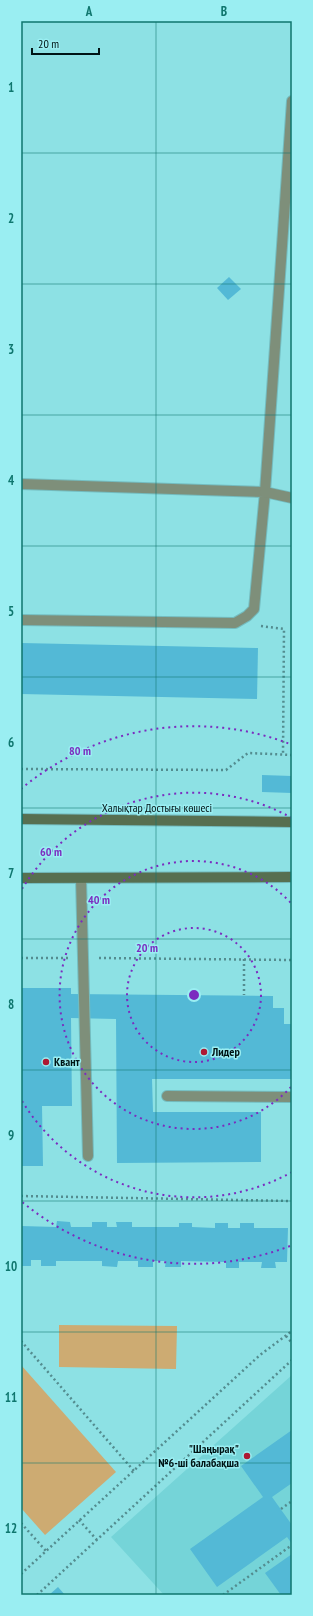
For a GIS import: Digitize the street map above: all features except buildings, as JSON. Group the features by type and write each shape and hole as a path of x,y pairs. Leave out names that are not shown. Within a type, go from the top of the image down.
{"main road":[{"name":"Халықтар Достығы көшесі","path":"21,819 292,822"},
{"path":"21,878 292,877"}],"street":[{"path":"21,620 235,623 247,616 254,609 265,492 292,101"},
{"path":"21,484 265,492 292,498"},
{"path":"81,878 88,1156"},
{"path":"167,1096 292,1097"}],"path":[{"path":"235,623 284,629 283,755"},
{"path":"21,769 226,770 248,753 292,755"},
{"path":"21,958 292,960"},
{"path":"244,959 244,996"},
{"path":"21,1196 292,1201"},
{"path":"21,1574 260,1354 292,1330"},
{"path":"286,1336 292,1343"},
{"path":"21,1342 134,1470"},
{"path":"37,1595 292,1360"},
{"path":"281,1509 292,1501"},
{"path":"79,1520 97,1540"},
{"path":"21,1523 46,1551"},
{"path":"222,1595 292,1545"}],"shaded area":[{"path":"59,1325 177,1326 176,1369 59,1367"},
{"path":"21,1365 116,1472 45,1535 21,1508"},
{"name":"\"Шаңырақ\" №6-ші балабақша","path":"292,1375 292,1595 164,1595 111,1537"}],"place":[{"name":"Лидер","path":"204,1052"},
{"name":"Квант","path":"46,1062"},
{"name":"\"Шаңырақ\" №6-ші балабақша","path":"247,1456"}]}
